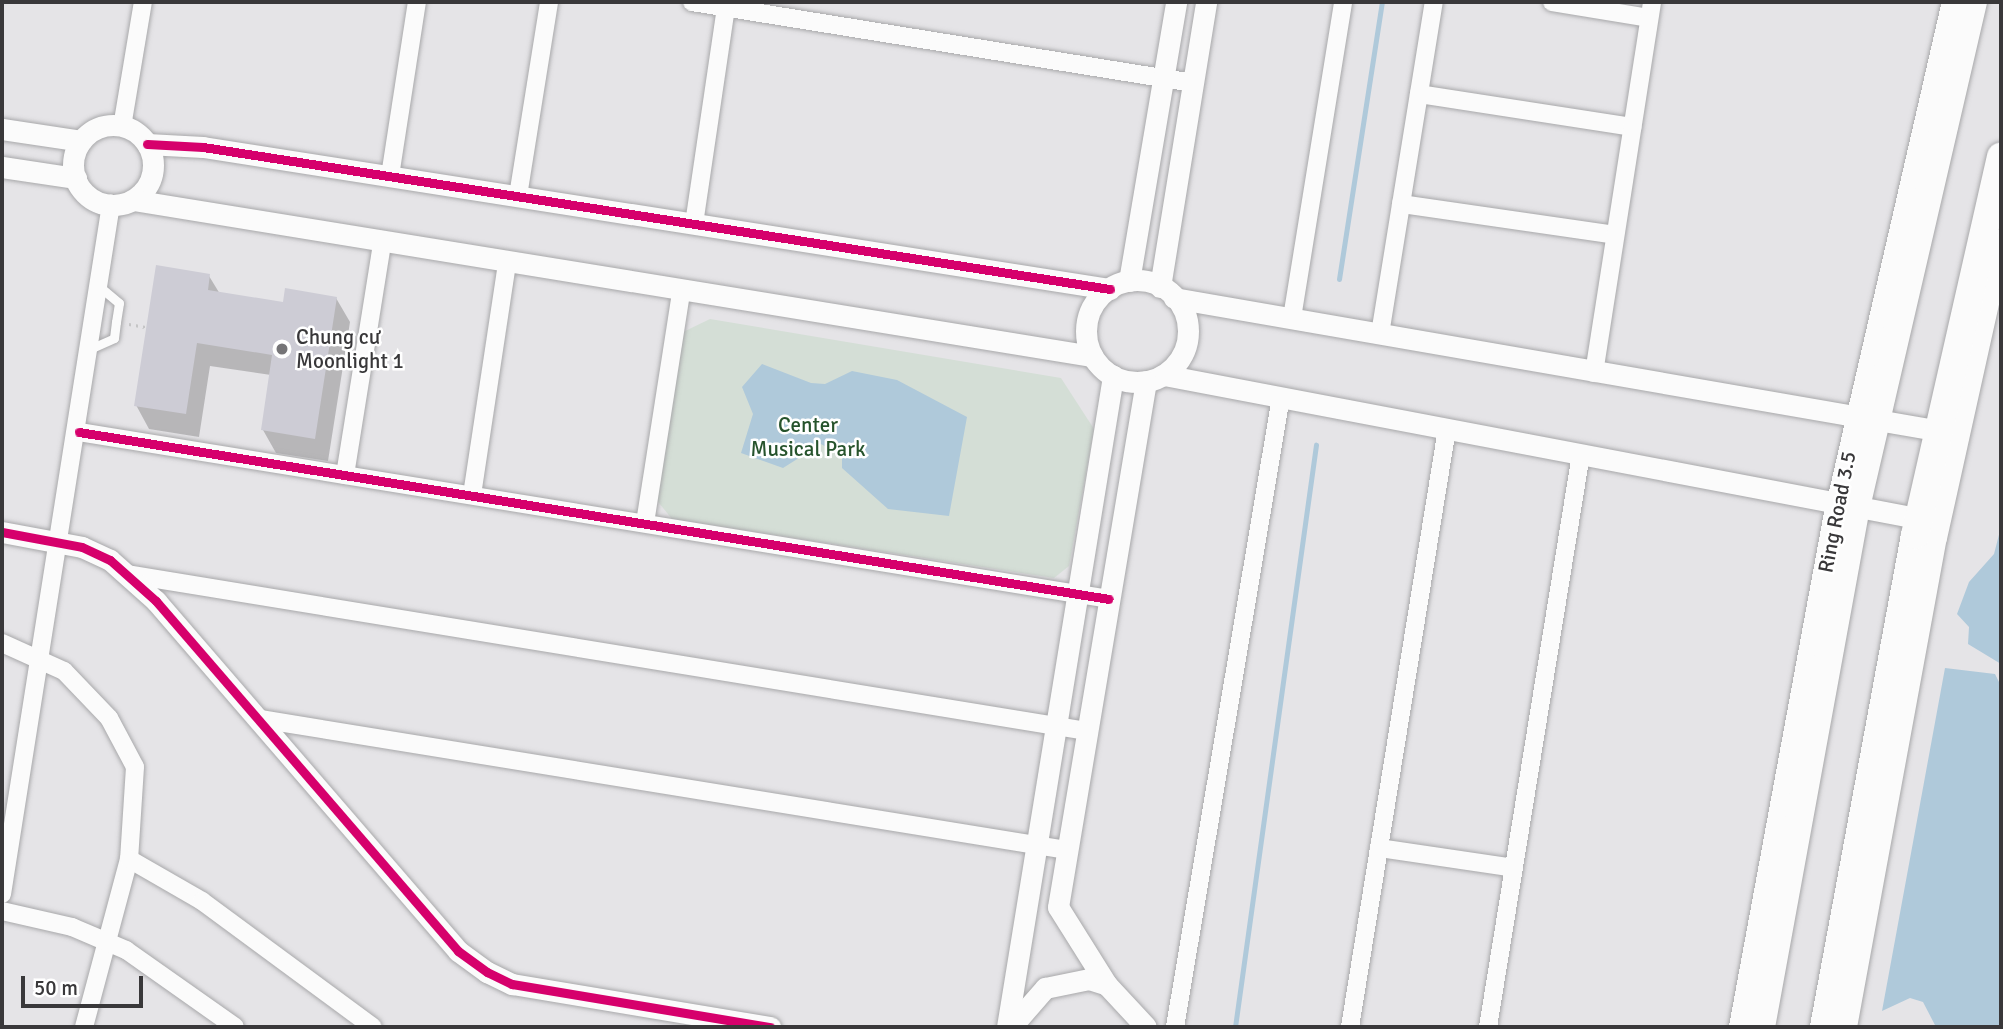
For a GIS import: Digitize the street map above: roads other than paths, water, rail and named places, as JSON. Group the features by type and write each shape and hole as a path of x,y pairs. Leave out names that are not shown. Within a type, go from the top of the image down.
{"main road":[{"name":"Ring Road 3.5","path":"1741,1027 1866,415 1963,7"},
{"path":"1824,1027 2001,158"},
{"path":"1947,432 2001,242"},
{"name":"Ring Road 3.5","path":"1761,1027 1847,505"},
{"path":"1844,1027 1928,521"}],"street":[{"path":"390,176 417,2"},
{"path":"518,197 549,2"},
{"path":"692,2 1194,83"},
{"path":"1092,356 1086,324 1120,285 1164,78 1176,2"},
{"path":"1146,1027 1107,985 1061,918 1067,850 1109,599 1155,378 1184,350 1188,334 1167,293 1206,2"},
{"path":"1292,318 1343,2"},
{"path":"1380,334 1434,2"},
{"path":"1552,2 1650,10 1594,373"},
{"path":"122,127 140,5"},
{"path":"694,224 726,7"},
{"path":"1419,94 1632,127"},
{"path":"2,129 81,141 102,127 122,127 147,144 390,176 694,224 1120,285 1594,373 1866,415 1947,432"},
{"path":"76,178 81,141"},
{"path":"133,200 150,181 147,144"},
{"path":"2,167 76,178 93,199 111,204 133,200 382,244 1092,356 1113,376 1155,378 1281,397 1928,521"},
{"path":"2,894 79,432 111,204"},
{"path":"1401,204 1615,235"},
{"path":"345,475 382,244"},
{"path":"471,495 507,264"},
{"path":"645,523 681,292"},
{"path":"1009,1027 1113,376"},
{"path":"1175,1027 1281,397"},
{"path":"1350,1027 1447,429"},
{"path":"79,432 1109,599"},
{"path":"1488,1027 1581,454"},
{"path":"2,532 59,542 110,560 260,719 458,951 487,972 512,984 770,1027"},
{"path":"125,574 1087,731"},
{"path":"2,643 41,658 88,695 132,752 129,859 110,943 84,1027"},
{"path":"260,719 1067,850"},
{"path":"1379,848 1514,868"},
{"path":"129,859 202,901 373,1027"},
{"path":"2,911 110,943 223,1024"},
{"path":"1009,1027 1045,988 1089,979 1107,985"}],"lane":[{"path":"92,348 114,338 117,322 119,303 101,288"}],"water":[{"path":"762,364 811,383 825,384 852,371 897,380 967,417 949,516 888,509 842,468 842,456 821,444 783,468 741,453 753,414 742,387"},
{"path":"2001,527 2001,664 1968,644 1969,627 1957,614 1969,582 1994,554"},
{"path":"1945,668 1995,674 2001,686 2001,1027 1936,1027 1923,1002 1910,998 1882,1011"}],"waterway":[{"path":"1339,279 1382,2"},
{"path":"1235,1027 1316,445"}],"place":[{"name":"Chung cư Moonlight 1","path":"282,349"}],"park label":[{"name":"Center Musical Park","path":"808,437"}]}
